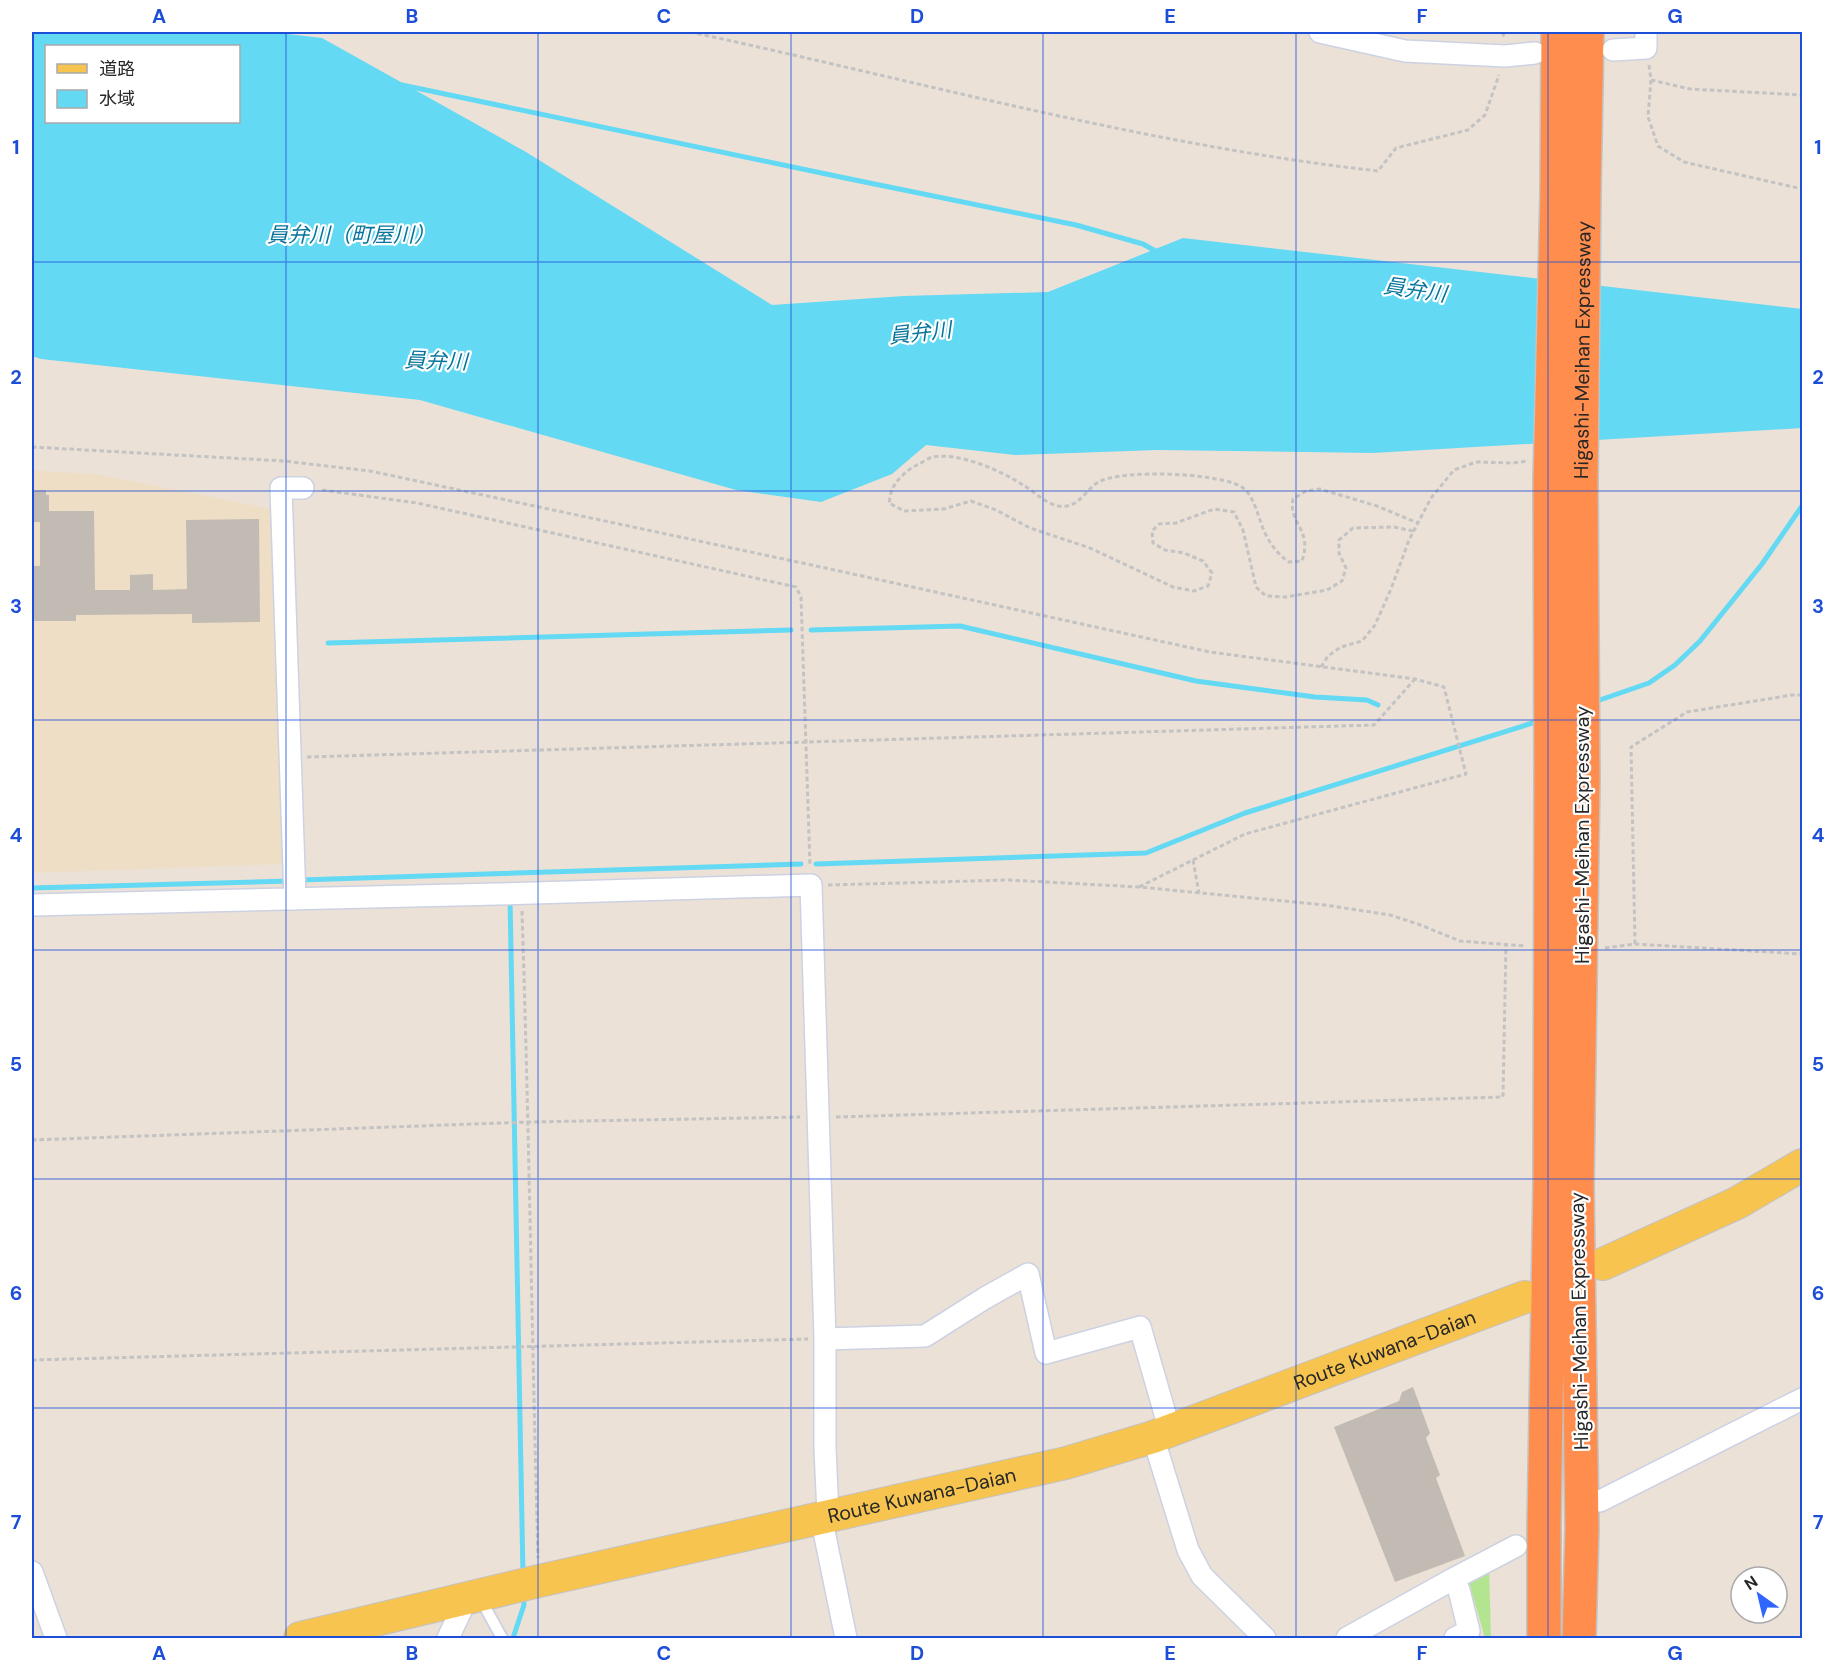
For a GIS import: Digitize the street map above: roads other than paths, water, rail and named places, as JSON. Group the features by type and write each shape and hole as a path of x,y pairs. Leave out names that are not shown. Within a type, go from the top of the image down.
{"highway":[{"name":"Higashi-Meihan Expressway","path":"1544,1638 1550,1182 1551,481 1571,192 1600,40"},
{"name":"Higashi-Meihan Expressway","path":"1547,42 1571,192 1581,484 1583,780 1577,1185 1582,1528 1580,1638"}],"main road":[{"path":"1604,1264 1737,1203 1803,1165"},
{"name":"Route Kuwana-Daian","path":"300,1638 529,1583 1066,1463 1161,1434 1525,1297"}],"street":[{"path":"1320,32 1405,51 1505,56 1547,42"},
{"path":"1600,40 1646,40"},
{"path":"295,886 281,488 303,488"},
{"path":"32,905 295,886 498,894 811,885 825,1339 825,1516 846,1638"},
{"path":"825,1339 926,1336 985,1298 1028,1274 1046,1353 1140,1327 1161,1434 1188,1550 1202,1576 1265,1638"},
{"path":"1600,1501 1803,1399"},
{"path":"1347,1638 1516,1546"},
{"path":"32,1572 56,1638"},
{"path":"1453,1579 1459,1590 1465,1636"},
{"path":"448,1638 473,1596"}],"lane":[{"path":"473,1596 502,1638"}],"water":[{"name":"員弁川（町屋川）","path":"32,32 270,32 322,38 526,152 772,305 904,296 1048,292 1183,238 1802,309 1802,428 1373,453 1157,450 1015,455 926,445 892,474 821,502 736,490 420,400 41,359 32,356"}],"waterway":[{"path":"402,85 1076,225 1143,244 1159,253"},
{"path":"1594,702 1649,683 1675,665 1700,641 1762,564 1802,506"},
{"path":"811,630 960,626 1196,681 1315,697 1367,700 1378,705"},
{"path":"328,643 791,630"},
{"path":"816,864 1146,853 1245,813 1539,721"},
{"path":"300,880 801,864"},
{"path":"32,888 291,881"},
{"path":"510,898 523,1575"},
{"path":"513,1638 524,1605 523,1594"}],"water label":[{"name":"員弁川","path":"1415,290"},
{"name":"員弁川","path":"920,333"},
{"name":"員弁川","path":"436,361"}]}
